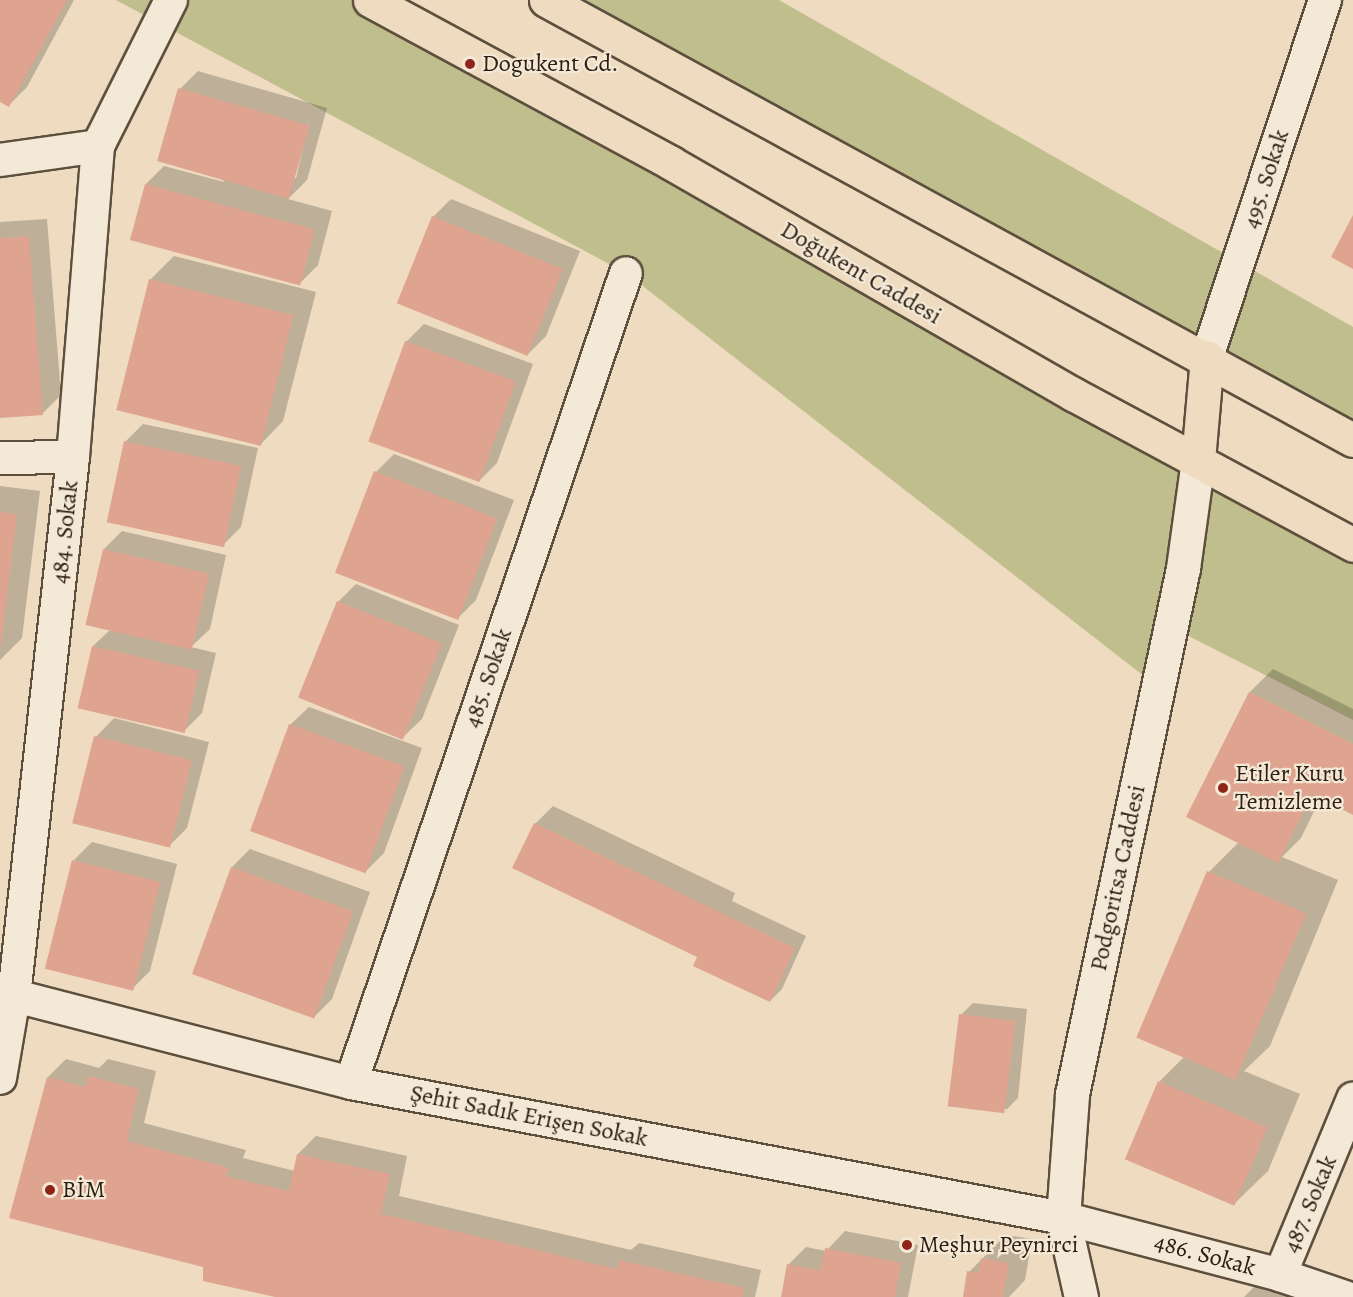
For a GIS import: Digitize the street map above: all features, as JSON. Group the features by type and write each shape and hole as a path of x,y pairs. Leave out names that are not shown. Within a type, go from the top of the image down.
{"main road":[{"name":"Doğukent Caddesi","path":"370,0 671,163 1073,394 1353,545"},
{"path":"546,0 1207,357 1353,440"},
{"path":"1198,460 1207,357"},
{"name":"Podgoritsa Caddesi","path":"1081,1297 1063,1218 1072,1094 1183,568 1198,460"}],"street":[{"name":"484. Sokak","path":"0,1078 7,994 73,457 98,146 171,0"},
{"name":"495. Sokak","path":"1207,357 1324,0"},
{"path":"0,160 98,146"},
{"name":"485. Sokak","path":"351,1083 626,273"},
{"path":"0,458 73,457"},
{"name":"Şehit Sadık Erişen Sokak","path":"7,994 351,1083 1063,1218"},
{"name":"487. Sokak","path":"1280,1275 1353,1099"},
{"name":"486. Sokak","path":"1063,1218 1280,1275 1345,1297"}],"shaded area":[{"path":"116,0 370,0 1353,545 1353,720 1171,627 1158,687 626,273"},
{"path":"546,0 779,0 1353,327 1353,440"}],"building":[{"path":"0,0 67,0 9,107 0,102"},
{"path":"178,88 310,126 289,199 157,161"},
{"path":"145,184 315,230 300,286 130,240"},
{"path":"1353,215 1353,269 1331,257"},
{"path":"432,216 563,269 528,356 397,303"},
{"path":"29,236 43,415 0,418 0,238"},
{"path":"149,279 294,315 261,446 116,410"},
{"path":"405,341 516,381 479,482 368,442"},
{"path":"124,441 241,466 224,547 107,522"},
{"path":"374,471 497,518 458,620 335,573"},
{"path":"0,512 17,514 1,644 0,644"},
{"path":"103,549 209,574 192,650 85,625"},
{"path":"337,601 442,643 403,740 298,697"},
{"path":"92,646 199,671 185,733 78,708"},
{"path":"1249,692 1353,744 1353,815 1312,794 1278,863 1186,817"},
{"path":"289,724 405,766 366,873 250,831"},
{"path":"94,736 192,760 170,848 72,823"},
{"path":"534,823 795,948 770,1002 693,966 697,957 512,868"},
{"path":"72,860 160,882 133,991 45,969"},
{"path":"231,867 353,911 314,1019 192,974"},
{"path":"1207,871 1306,913 1236,1080 1136,1038"},
{"path":"959,1014 1016,1021 1004,1113 948,1106"},
{"path":"88,1076 139,1089 127,1141 229,1168 226,1176 289,1191 297,1154 390,1174 381,1214 617,1269 619,1260 744,1288 742,1297 275,1297 203,1281 203,1267 9,1218 47,1077 86,1087"},
{"path":"1158,1081 1268,1127 1234,1206 1125,1159"},
{"path":"825,1248 901,1263 895,1297 781,1297 787,1264 820,1271"},
{"path":"981,1258 1009,1263 1003,1297 963,1297 967,1271 978,1273"}],"place":[{"name":"Dogukent Cd.","path":"470,64"},
{"name":"Etiler Kuru Temizleme","path":"1223,788"},
{"name":"BİM","path":"50,1190"},
{"name":"Meşhur Peynirci","path":"907,1245"}]}
